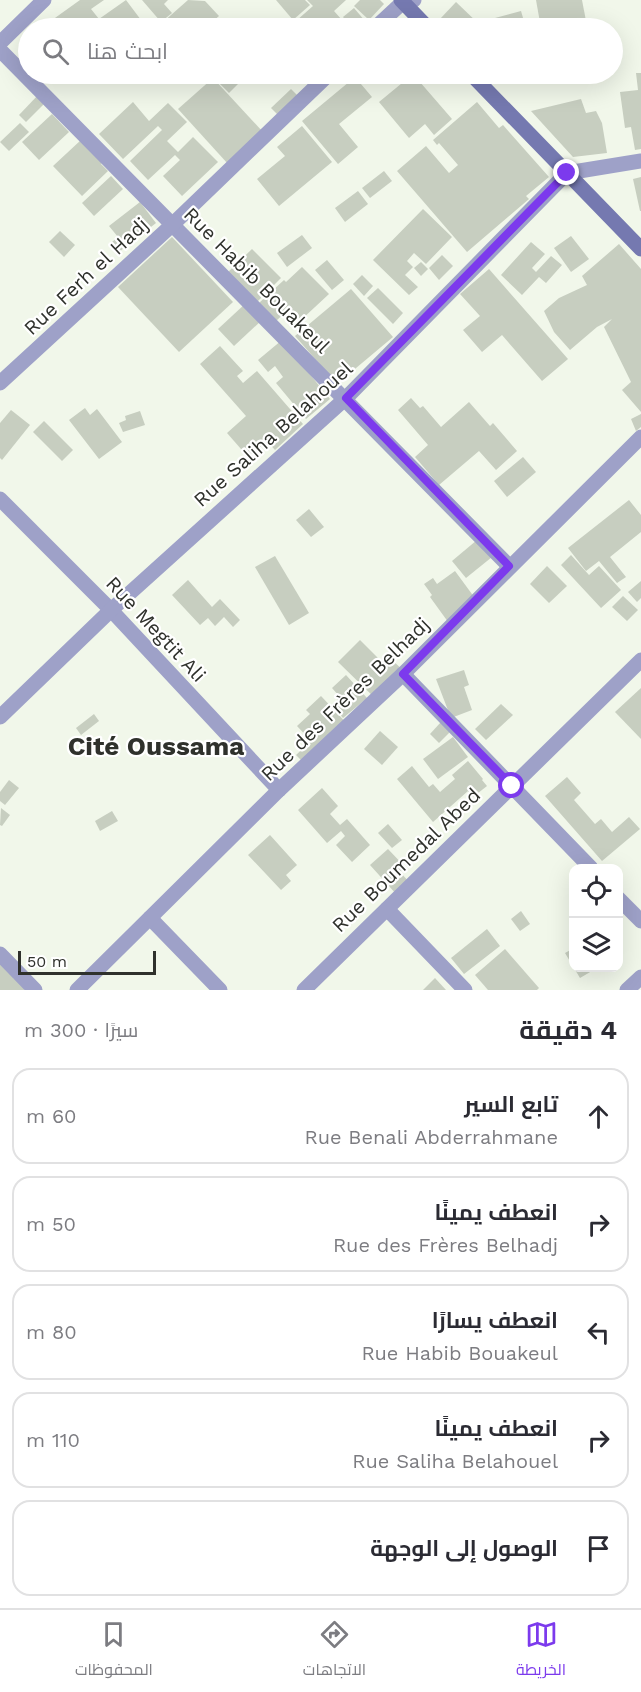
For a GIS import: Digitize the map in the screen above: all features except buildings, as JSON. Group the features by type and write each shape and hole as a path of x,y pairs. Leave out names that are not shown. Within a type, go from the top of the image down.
{"main road":[{"path":"406,1 420,18"},
{"path":"481,84 641,249"}],"street":[{"path":"26,18 44,0"},
{"path":"386,18 406,1"},
{"path":"0,43 18,25"},
{"name":"Rue Habib Bouakeul","path":"0,50 18,68"},
{"name":"Rue Habib Bouakeul","path":"33,84 346,398 509,566"},
{"name":"Rue Ferh el Hadj","path":"0,383 172,225 319,84"},
{"path":"567,173 641,160"},
{"name":"Rue Saliha Belahouel","path":"0,717 111,610 346,398 567,173"},
{"name":"Rue des Frères Belhadj","path":"76,990 279,790 403,674 641,437"},
{"name":"Rue Megtit Ali","path":"0,499 111,610 279,790"},
{"name":"Rue Boumedal Abed","path":"304,990 641,660"},
{"path":"403,674 587,864"},
{"path":"623,903 641,921"},
{"path":"387,909 465,990"},
{"path":"150,918 220,990"},
{"path":"0,954 35,990"},
{"path":"627,990 641,977"}],"district":[{"name":"Cité Oussama","path":"156,746"}],"route":[{"path":"512,786 403,674 509,566 346,398 567,173"}]}
